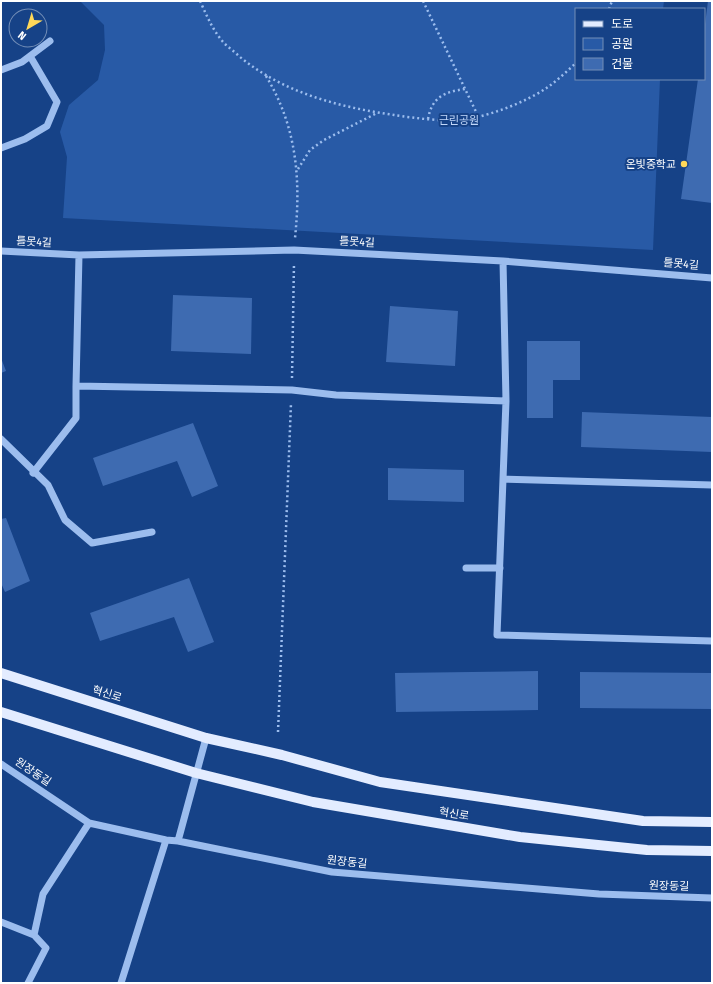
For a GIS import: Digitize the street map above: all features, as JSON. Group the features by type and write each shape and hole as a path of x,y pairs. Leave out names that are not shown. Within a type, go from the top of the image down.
{"main road":[{"name":"혁신로","path":"1,673 206,738 282,755 380,782 643,821 712,822"},
{"name":"혁신로","path":"1,712 196,773 313,802 520,837 647,850 712,851"}],"street":[{"path":"1,70 22,62 50,41"},
{"path":"1,148 25,139 47,126 57,102 30,56"},
{"name":"틀못4길","path":"1,251 79,255 294,250 503,261 712,278"},
{"path":"33,472 76,418 79,255"},
{"path":"503,261 506,401 497,635 712,641"},
{"path":"76,386 292,390 336,395 506,401"},
{"path":"1,439 33,472 48,485 64,520 92,543 152,532"},
{"path":"503,479 712,485"},
{"path":"466,568 500,568"},
{"path":"178,841 206,738"},
{"name":"원장동길","path":"1,764 89,823 166,840 178,841 332,872 599,894 712,898"},
{"path":"34,935 43,894 89,823"},
{"path":"121,983 166,840"},
{"path":"1,922 34,935 46,948 28,983"}],"path":[{"path":"200,1 212,26 224,44 266,76 288,87 338,105 378,113 428,120 468,120 534,95 548,87 575,64"},
{"path":"423,1 478,116"},
{"path":"428,120 431,107 438,98 448,92 465,89"},
{"path":"297,169 310,150 324,140 378,113"}],"green space":[{"name":"근린공원","path":"80,1 664,1 663,8 575,8 575,80 660,80 653,250 63,218 67,157 60,132 69,105 98,80 105,50 104,25"}],"building":[{"name":"온빛중학교","path":"708,1 712,1 712,203 681,199 698,80 705,80 705,24"},
{"path":"173,295 252,298 251,354 171,351"},
{"path":"390,306 458,311 455,366 386,362"},
{"path":"527,341 580,341 580,380 553,380 553,418 527,418"},
{"path":"1,358 6,371 1,373"},
{"path":"582,412 712,417 712,452 581,447"},
{"path":"193,423 218,486 192,497 177,461 103,486 93,458"},
{"path":"388,468 464,470 464,502 388,500"},
{"path":"6,518 30,581 5,592 1,583 1,519"},
{"path":"189,578 214,642 188,652 174,617 100,641 90,613"},
{"path":"538,671 538,710 396,712 395,673"},
{"path":"580,672 712,673 712,709 580,708"}],"place":[{"name":"온빛중학교","path":"684,164"}]}
